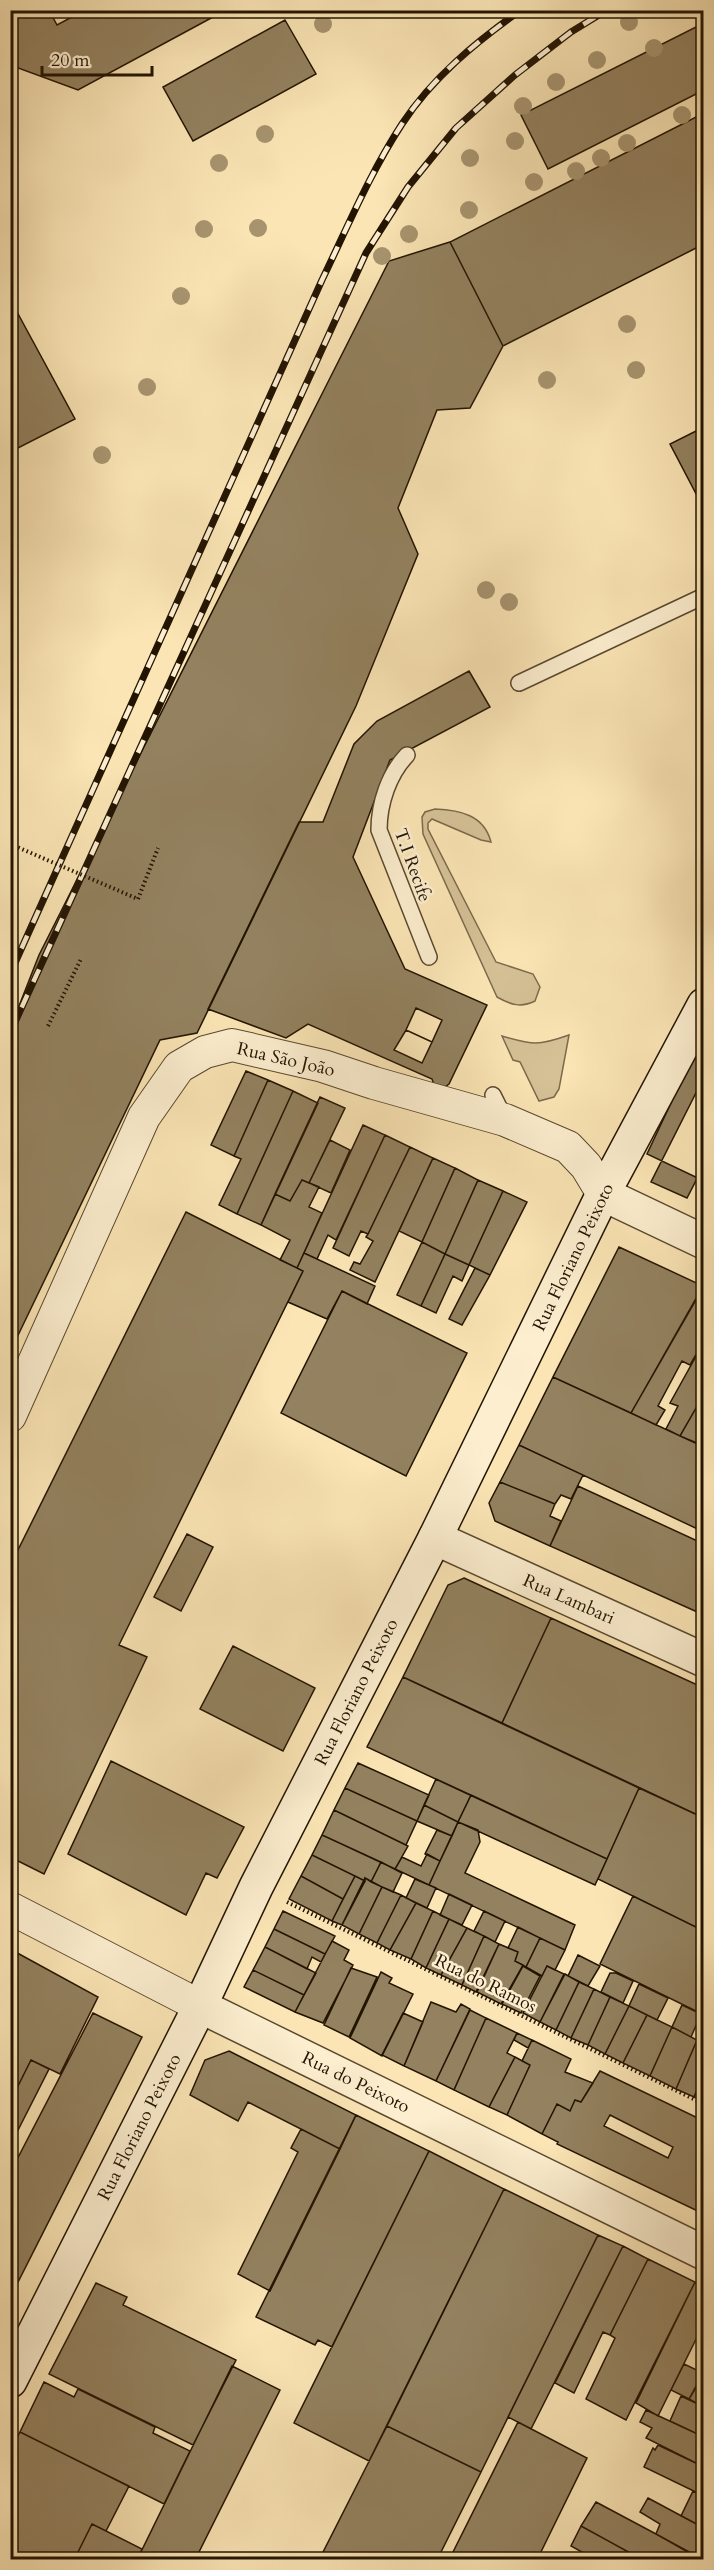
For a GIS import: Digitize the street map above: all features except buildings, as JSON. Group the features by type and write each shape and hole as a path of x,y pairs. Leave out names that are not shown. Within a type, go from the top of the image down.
{"main road":[{"name":"Rua Floriano Peixoto","path":"10,2380 200,2006 256,1887 435,1538 603,1194 704,1005"},
{"path":"603,1194 704,1242"},
{"name":"Rua Lambari","path":"435,1538 704,1660"},
{"name":"Rua do Peixoto","path":"200,2006 704,2253"}],"street":[{"name":"Rua São João","path":"10,1416 144,1117 179,1067 205,1052 232,1045 323,1066 374,1083 499,1108 568,1147 586,1166 603,1194"},
{"name":"Rua do Peixoto","path":"10,1908 200,2006"}],"lane":[{"path":"519,683 704,596"},
{"name":"T.I Recife","path":"408,755 398,765 390,781 379,814 379,830 429,957"}],"path":[{"path":"10,844 138,899 158,848"},
{"path":"48,1026 81,959"},
{"name":"Rua do Ramos","path":"256,1887 704,2104"}],"shaded area":[{"path":"435,809 470,816 477,820 488,833 491,842 432,819 428,823 428,829 496,962 533,974 540,987 535,1001 516,1005 497,997 423,834 422,817 425,812"},
{"path":"569,1035 559,1089 554,1097 539,1101 520,1062 513,1060 502,1036 536,1043"}],"railway":[{"path":"10,974 359,201 402,124 427,91 471,48 521,10"},
{"path":"10,1033 366,253 408,187 456,128 515,75 571,32 607,10"}]}
